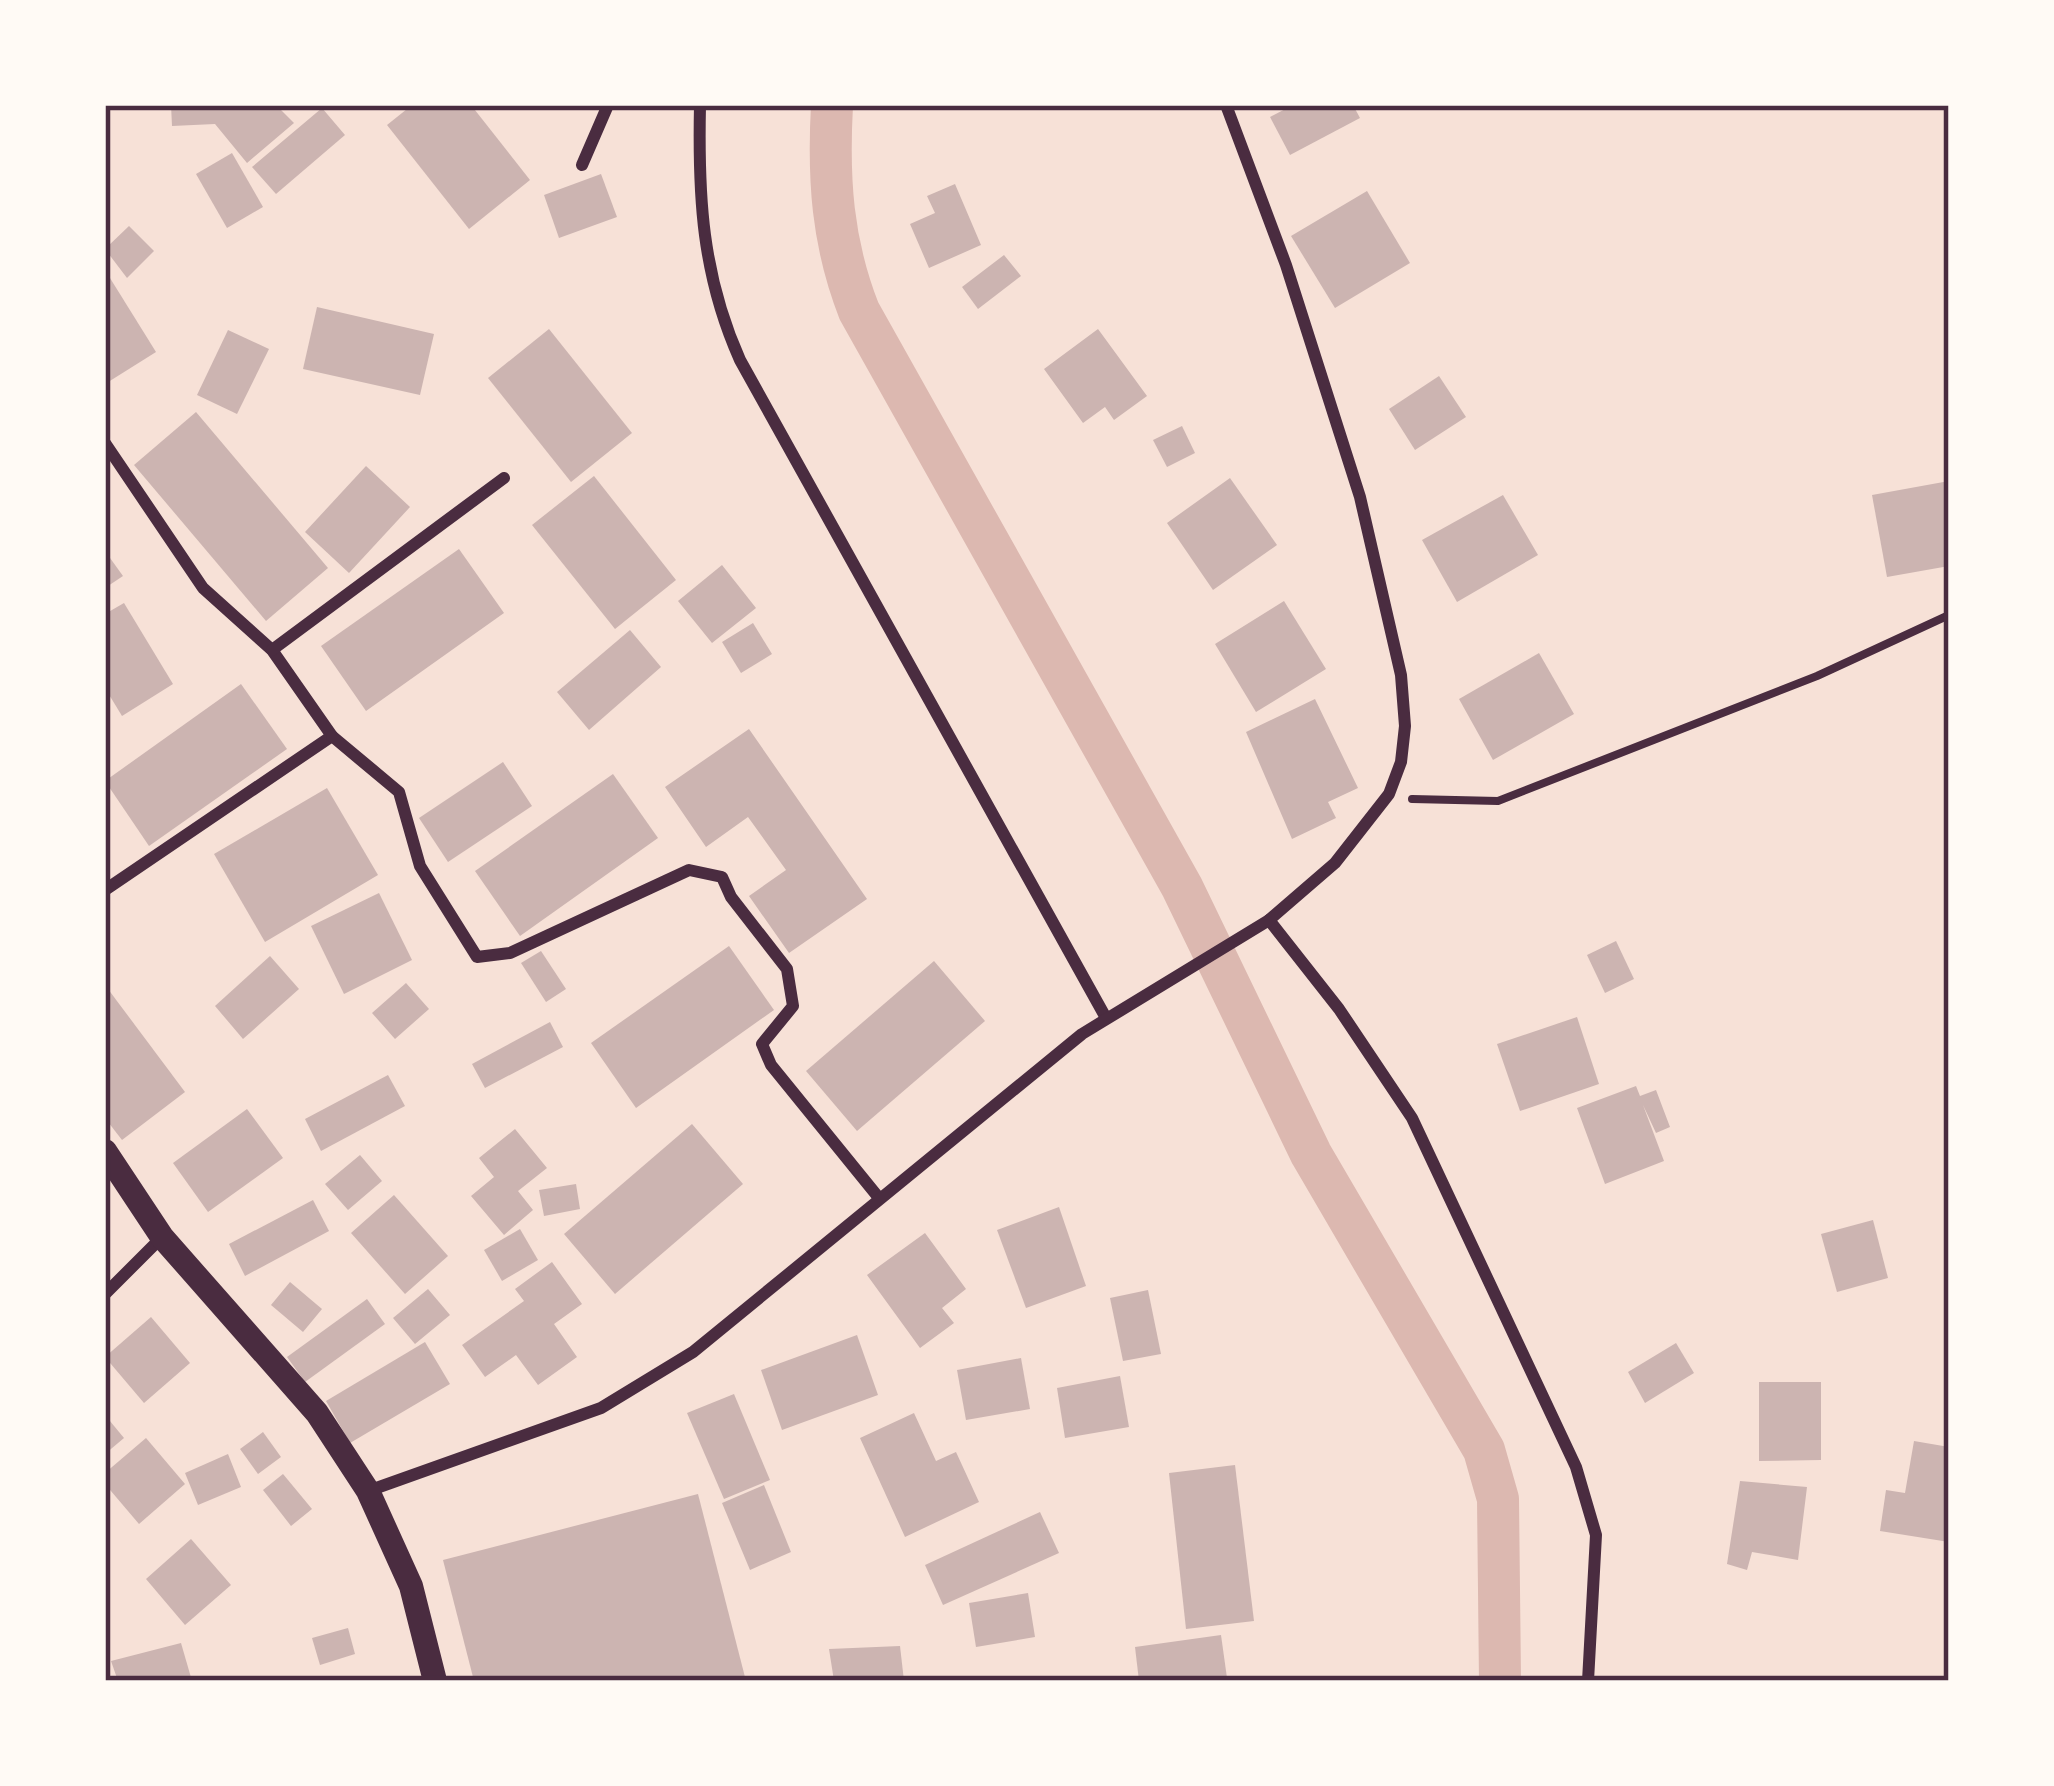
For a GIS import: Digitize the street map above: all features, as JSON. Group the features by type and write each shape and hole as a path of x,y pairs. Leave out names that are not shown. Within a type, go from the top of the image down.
{"main road":[{"path":"105,1151 162,1237 317,1413 368,1491 411,1586 435,1681"}],"street":[{"path":"583,165 608,105"},
{"path":"700,105 701,239 718,311 1106,1018"},
{"path":"368,1491 540,1432 649,1382 764,1298 879,1198 1106,1018 1257,930 1335,863 1389,794 1401,762 1405,726 1401,675 1360,496 1286,266 1226,105"},
{"path":"105,443 203,588 272,650 332,736 398,792 420,866 477,957 509,953 688,870 722,877 731,897 787,969 794,1006 762,1044 771,1065 879,1198"},
{"path":"272,650 504,478"},
{"path":"105,890 332,736"},
{"path":"1269,920 1339,1009 1412,1118 1576,1466 1596,1534 1588,1681"},
{"path":"105,1294 162,1237"}],"path":[{"path":"1389,794 1426,803 1498,801 1817,676 1949,615"}],"building":[{"path":"171,105 276,105 294,123 247,163 215,124 172,126"},
{"path":"412,105 471,105 530,180 469,229 387,125"},
{"path":"1293,105 1353,105 1360,118 1290,155 1270,117"},
{"path":"322,108 345,135 276,194 252,167"},
{"path":"232,153 263,207 227,228 196,174"},
{"path":"601,174 617,217 559,238 544,195"},
{"path":"955,184 981,245 929,268 910,224 935,213 927,196"},
{"path":"1367,191 1410,263 1335,308 1291,236"},
{"path":"129,226 154,251 127,278 105,249"},
{"path":"1004,255 1021,276 978,309 962,287"},
{"path":"105,270 156,352 105,384"},
{"path":"317,307 434,334 420,395 303,369"},
{"path":"549,329 632,433 571,482 488,378"},
{"path":"1098,329 1147,396 1114,420 1105,407 1083,423 1044,369"},
{"path":"228,330 269,349 237,414 197,395"},
{"path":"1439,376 1466,417 1415,450 1389,409"},
{"path":"196,412 328,568 266,621 134,465"},
{"path":"1182,426 1195,453 1167,467 1153,440"},
{"path":"366,466 410,507 349,573 305,532"},
{"path":"594,476 676,580 615,629 532,525"},
{"path":"1230,478 1277,545 1213,590 1167,523"},
{"path":"1949,481 1949,566 1887,577 1872,495"},
{"path":"1503,495 1538,555 1457,602 1422,540"},
{"path":"459,549 504,613 366,711 321,646"},
{"path":"105,551 123,576 105,588"},
{"path":"722,565 756,608 712,643 678,601"},
{"path":"1284,601 1326,669 1256,712 1215,644"},
{"path":"124,603 173,684 122,716 105,688 105,614"},
{"path":"753,623 772,654 741,673 722,642"},
{"path":"630,630 661,667 589,730 557,692"},
{"path":"1539,653 1574,714 1493,760 1459,699"},
{"path":"241,684 287,749 149,846 105,781"},
{"path":"1315,699 1358,788 1328,802 1336,818 1292,839 1246,732"},
{"path":"749,729 867,899 789,953 749,896 786,870 748,817 706,847 665,787"},
{"path":"503,762 532,806 448,862 419,818"},
{"path":"613,774 658,838 520,936 475,871"},
{"path":"327,788 378,875 265,942 214,854"},
{"path":"379,893 412,960 344,994 311,926"},
{"path":"1616,941 1634,979 1605,993 1587,955"},
{"path":"729,946 774,1010 636,1108 591,1043"},
{"path":"541,951 566,989 546,1002 521,963"},
{"path":"270,956 299,989 243,1039 215,1006"},
{"path":"934,961 985,1021 857,1131 806,1071"},
{"path":"406,983 429,1009 395,1039 372,1013"},
{"path":"105,985 185,1092 122,1140 105,1118"},
{"path":"1577,1017 1599,1084 1520,1111 1497,1044"},
{"path":"550,1022 563,1047 485,1088 472,1064"},
{"path":"388,1075 405,1106 321,1151 305,1119"},
{"path":"1636,1086 1640,1096 1656,1090 1670,1127 1656,1133 1643,1105 1664,1161 1605,1184 1577,1108"},
{"path":"247,1109 283,1158 208,1212 173,1163"},
{"path":"692,1124 743,1184 615,1294 564,1234"},
{"path":"515,1129 547,1168 518,1191 533,1210 504,1235 471,1196 494,1177 479,1158"},
{"path":"360,1155 382,1181 348,1210 325,1184"},
{"path":"576,1184 580,1209 544,1216 539,1190"},
{"path":"394,1195 448,1256 405,1294 351,1233"},
{"path":"313,1200 329,1231 245,1276 229,1244"},
{"path":"1059,1207 1086,1286 1026,1308 997,1230"},
{"path":"1873,1220 1888,1278 1837,1292 1821,1234"},
{"path":"520,1229 538,1260 502,1281 484,1250"},
{"path":"925,1233 966,1289 942,1308 954,1323 920,1348 867,1275"},
{"path":"552,1262 582,1304 554,1324 577,1357 538,1385 516,1355 485,1377 462,1345 524,1301 515,1289"},
{"path":"290,1282 322,1309 303,1332 271,1305"},
{"path":"428,1289 450,1315 415,1344 393,1318"},
{"path":"1148,1290 1161,1354 1123,1361 1110,1298"},
{"path":"367,1299 385,1324 305,1382 287,1357"},
{"path":"151,1317 190,1363 144,1403 105,1357"},
{"path":"857,1335 878,1395 782,1430 761,1370"},
{"path":"425,1342 450,1384 350,1443 326,1401"},
{"path":"1676,1343 1694,1373 1645,1403 1628,1372"},
{"path":"1021,1358 1030,1409 966,1420 957,1370"},
{"path":"1120,1376 1129,1427 1065,1438 1057,1388"},
{"path":"1759,1382 1821,1382 1821,1460 1759,1461"},
{"path":"734,1394 770,1480 724,1499 687,1413"},
{"path":"914,1413 936,1461 956,1452 979,1502 905,1537 860,1438"},
{"path":"105,1415 124,1438 105,1454"},
{"path":"263,1432 281,1457 258,1474 240,1449"},
{"path":"146,1438 185,1484 139,1524 105,1484 105,1473"},
{"path":"1914,1441 1949,1447 1949,1542 1880,1531 1886,1490 1905,1493"},
{"path":"228,1454 241,1487 198,1505 185,1473"},
{"path":"1235,1465 1254,1621 1186,1629 1169,1473"},
{"path":"283,1474 312,1509 291,1526 263,1490"},
{"path":"1740,1481 1807,1487 1798,1560 1752,1552 1747,1570 1727,1564"},
{"path":"764,1485 791,1552 750,1570 722,1503"},
{"path":"698,1494 746,1681 474,1681 443,1560"},
{"path":"1040,1512 1059,1553 943,1605 925,1565"},
{"path":"191,1539 231,1585 185,1625 146,1579"},
{"path":"1028,1593 1035,1637 976,1647 969,1603"},
{"path":"348,1628 355,1654 320,1665 312,1638"},
{"path":"1221,1635 1227,1678 1139,1681 1135,1647"},
{"path":"181,1643 192,1681 118,1681 111,1661"},
{"path":"900,1646 904,1681 834,1681 829,1649"}],"waterway":[{"path":"832,105 834,210 859,311 1182,887 1311,1154 1484,1450 1498,1499 1500,1681"}]}
